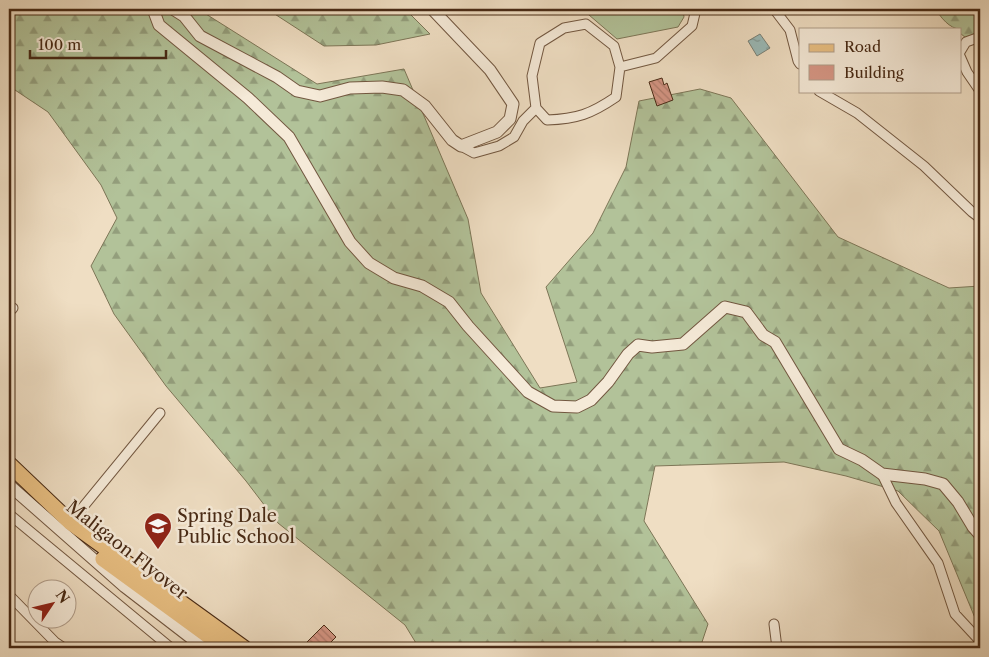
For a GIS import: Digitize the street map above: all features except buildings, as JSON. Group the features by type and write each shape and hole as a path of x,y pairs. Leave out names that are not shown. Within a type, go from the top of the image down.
{"main road":[{"name":"Maligaon Flyover","path":"9,464 71,523 244,648"},
{"name":"Maligaon Flyover","path":"9,478 94,553 225,648"}],"street":[{"path":"154,9 159,25 248,98 288,137 350,242 369,263 394,278 422,286 449,302 468,326 528,392 553,406 577,407 591,400 608,382 628,354 638,345 652,347 683,344 725,307 746,312 763,336 775,342 839,449 862,460 882,474 925,479 943,484 958,502 973,528 980,535"},
{"path":"173,9 184,16 200,36 277,77 297,91 320,96 350,88 382,87 403,90 425,106 452,140 474,153 499,146 514,137 523,121 536,108"},
{"path":"432,9 490,70 513,104 510,119 498,132 462,146"},
{"path":"620,67 656,58 692,26 696,9"},
{"path":"774,9 790,30 799,61"},
{"path":"586,24 614,46 620,67 616,97 597,110 569,120 547,120 536,108 532,76 540,42 564,28 586,24"},
{"path":"962,49 966,42 977,38 980,40"},
{"path":"962,61 966,72 980,91"},
{"path":"822,92 857,113 924,166 980,218"},
{"path":"74,518 160,413"},
{"path":"9,459 99,539 251,648"},
{"path":"882,474 896,503 938,563 956,614 980,641"},
{"path":"9,485 125,587 204,648"},
{"path":"9,514 171,648"},
{"path":"9,595 55,642 64,648"},
{"path":"774,624 777,648"}],"green space":[{"path":"9,9 198,9 317,84 404,69 468,219 481,293 540,388 577,382 546,287 593,233 626,167 639,101 700,89 731,98 838,237 949,288 980,286 980,630 939,531 898,491 846,476 784,462 655,466 644,521 708,624 700,648 419,648 405,625 278,523 246,481 166,386 114,314 91,266 117,218 101,185 48,112 9,86"},
{"path":"267,9 405,9 430,34 376,45 324,46"},
{"path":"582,9 683,9 684,17 678,27 617,39"},
{"path":"936,9 980,9 980,50 962,35 962,28 953,27"}],"water":[{"path":"760,34 770,48 757,56 748,41"}],"place":[{"name":"Spring Dale Public School","path":"158,550"}]}
